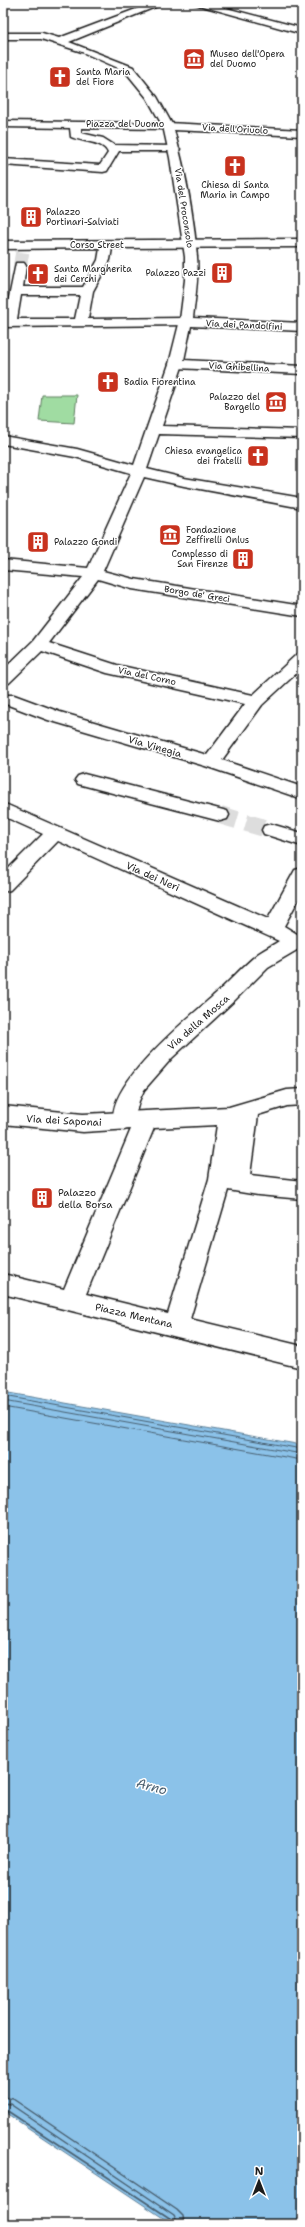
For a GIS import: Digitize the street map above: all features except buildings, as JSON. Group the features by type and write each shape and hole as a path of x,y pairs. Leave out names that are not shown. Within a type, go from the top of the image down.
{"street":[{"path":"60,42 160,3"},
{"path":"196,3 302,31"},
{"name":"Piazza del Duomo","path":"3,36 42,36 129,69 152,97 168,126 75,130 3,124"},
{"name":"Via dell'Oriuolo","path":"168,126 302,133"},
{"name":"Via del Proconsolo","path":"3,679 39,646 94,573 139,471 176,364 185,322 191,280 190,244 174,149 168,126"},
{"path":"66,145 68,139 75,130 99,140 114,150 174,149"},
{"path":"3,162 53,159 103,169 114,150"},
{"name":"Corso Street","path":"3,246 302,244"},
{"path":"80,323 87,290 104,260 106,245"},
{"path":"7,323 20,266"},
{"path":"15,291 87,290"},
{"name":"Via dei Pandolfini","path":"7,323 185,322 302,327"},
{"name":"Via Ghibellina","path":"176,364 302,370"},
{"path":"153,430 302,434"},
{"path":"3,440 76,453 184,482 302,503"},
{"name":"Borgo de' Greci","path":"3,565 94,573 132,584 302,611"},
{"name":"Via del Corno","path":"39,646 113,669 256,701"},
{"path":"211,762 256,701 302,659"},
{"name":"Via Vinegia","path":"8,699 54,716 211,762 302,793"},
{"path":"84,780 220,815"},
{"name":"Via dei Neri","path":"3,809 298,941"},
{"path":"271,830 302,840"},
{"path":"3,885 56,832"},
{"path":"273,929 302,875"},
{"name":"Via della Mosca","path":"135,1121 128,1101 136,1085 164,1052 228,995 261,962 298,941"},
{"path":"71,1300 135,1121 246,1110 287,1098 302,1097"},
{"name":"Piazza Mentana","path":"3,1284 176,1326 229,1181 246,1110"},
{"name":"Via dei Saponai","path":"3,1115 82,1123 135,1121"},
{"path":"229,1181 302,1190"},
{"path":"176,1326 302,1357"}],"green space":[{"path":"42,395 77,395 74,423 39,421"}],"water":[{"name":"Arno","path":"3,1392 302,1445 302,2224 172,2224 3,2111"}],"tunnel":[{"path":"20,266 23,248"},
{"path":"220,815 271,830"}],"place":[{"name":"Museo dell'Opera del Duomo","path":"194,59"},
{"name":"Santa Maria del Fiore","path":"60,77"},
{"name":"Chiesa di Santa Maria in Campo","path":"235,166"},
{"name":"Palazzo Portinari-Salviati","path":"31,217"},
{"name":"Palazzo Pazzi","path":"222,273"},
{"name":"Santa Margherita dei Cerchi","path":"38,274"},
{"name":"Badia Fiorentina","path":"108,382"},
{"name":"Palazzo del Bargello","path":"276,402"},
{"name":"Chiesa evangelica dei fratelli","path":"258,456"},
{"name":"Fondazione Zeffirelli Onlus","path":"170,535"},
{"name":"Palazzo Gondi","path":"38,542"},
{"name":"Complesso di San Firenze","path":"243,559"},
{"name":"Palazzo della Borsa","path":"42,1198"}]}
